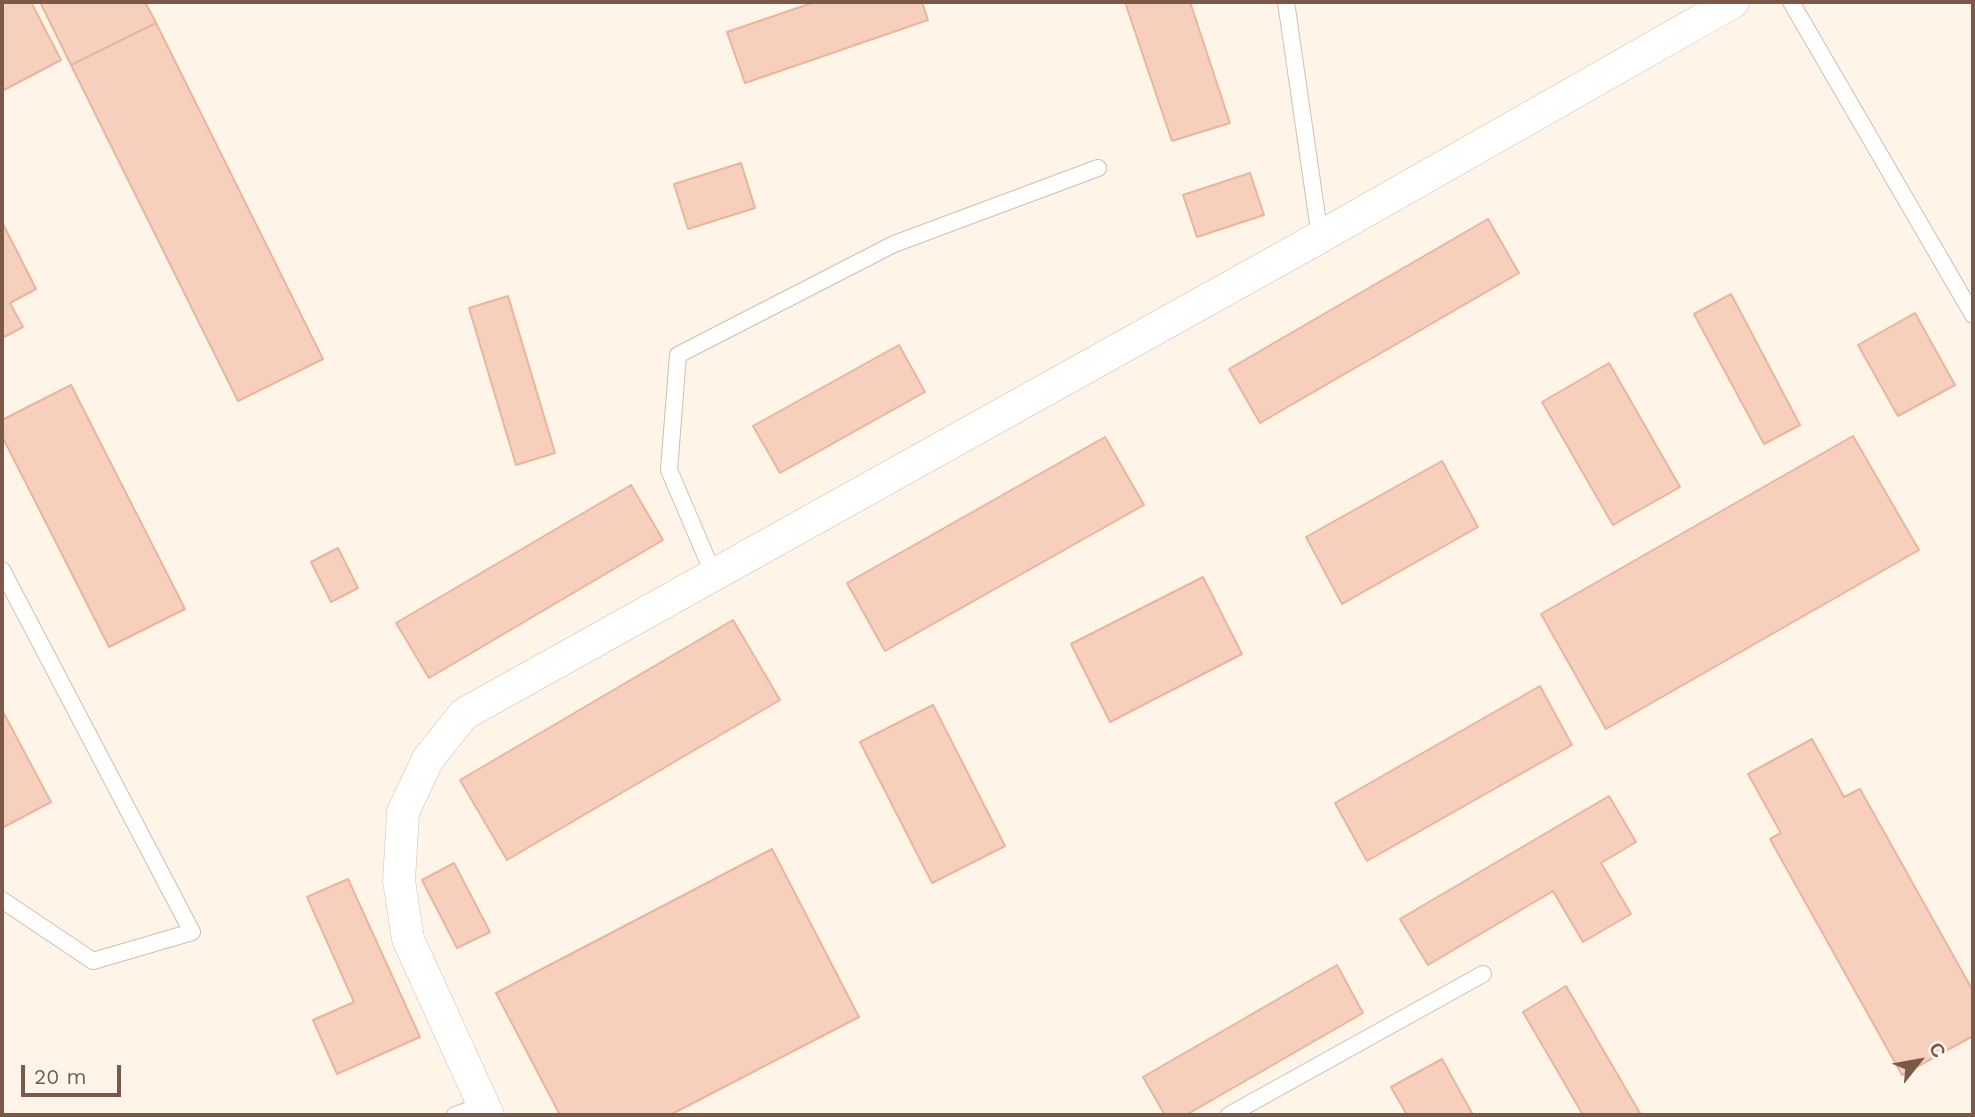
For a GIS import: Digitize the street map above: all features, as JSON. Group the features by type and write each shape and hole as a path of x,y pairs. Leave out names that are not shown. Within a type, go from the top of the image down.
{"street":[{"path":"475,1112 408,939 399,881 403,812 428,759 464,715 713,573 1321,237 1733,2"}],"lane":[{"path":"1286,2 1321,237"},
{"path":"1791,2 1973,315"},
{"path":"713,573 669,470 678,355 894,244 1098,168"},
{"path":"2,570 192,932 93,961 2,900"},
{"path":"1229,1115 1483,974"}],"building":[{"path":"2,2 31,2 61,60 2,91"},
{"path":"40,2 145,2 156,23 71,65"},
{"path":"815,2 922,2 928,20 745,83 727,32"},
{"path":"1125,2 1190,2 1230,123 1172,141"},
{"path":"156,23 323,359 238,401 71,65"},
{"path":"741,163 755,208 688,229 674,184"},
{"path":"1250,173 1264,215 1197,237 1183,195"},
{"path":"1488,219 1519,273 1260,423 1229,369"},
{"path":"2,222 36,289 10,303 23,327 2,338"},
{"path":"1731,294 1800,425 1764,444 1694,314"},
{"path":"508,296 555,453 516,465 469,308"},
{"path":"1915,313 1955,385 1898,416 1858,345"},
{"path":"899,345 925,392 780,473 753,426"},
{"path":"1609,363 1680,487 1613,525 1542,402"},
{"path":"71,385 185,609 109,647 2,436 2,420"},
{"path":"1853,436 1919,550 1606,729 1541,614"},
{"path":"1105,437 1144,505 885,651 847,583"},
{"path":"1442,461 1478,527 1342,604 1306,537"},
{"path":"631,485 663,540 429,678 396,623"},
{"path":"338,548 358,588 331,602 311,562"},
{"path":"1203,577 1242,654 1110,722 1071,644"},
{"path":"733,620 780,700 507,860 460,780"},
{"path":"1540,686 1572,745 1367,861 1335,803"},
{"path":"933,705 1005,846 932,883 860,742"},
{"path":"2,710 51,802 2,828"},
{"path":"1812,739 1844,797 1860,789 1973,991 1973,1036 1902,1075 1770,839 1781,833 1748,774"},
{"path":"1609,796 1636,842 1601,863 1631,914 1583,942 1553,891 1428,965 1400,919"},
{"path":"772,849 859,1017 670,1115 560,1115 496,993"},
{"path":"454,863 490,932 457,948 422,880"},
{"path":"348,879 420,1037 337,1074 313,1020 354,1002 307,897"},
{"path":"1337,965 1363,1013 1186,1115 1165,1115 1143,1077"},
{"path":"1566,986 1641,1115 1583,1115 1523,1012"},
{"path":"1442,1059 1473,1115 1407,1115 1391,1087"}]}
